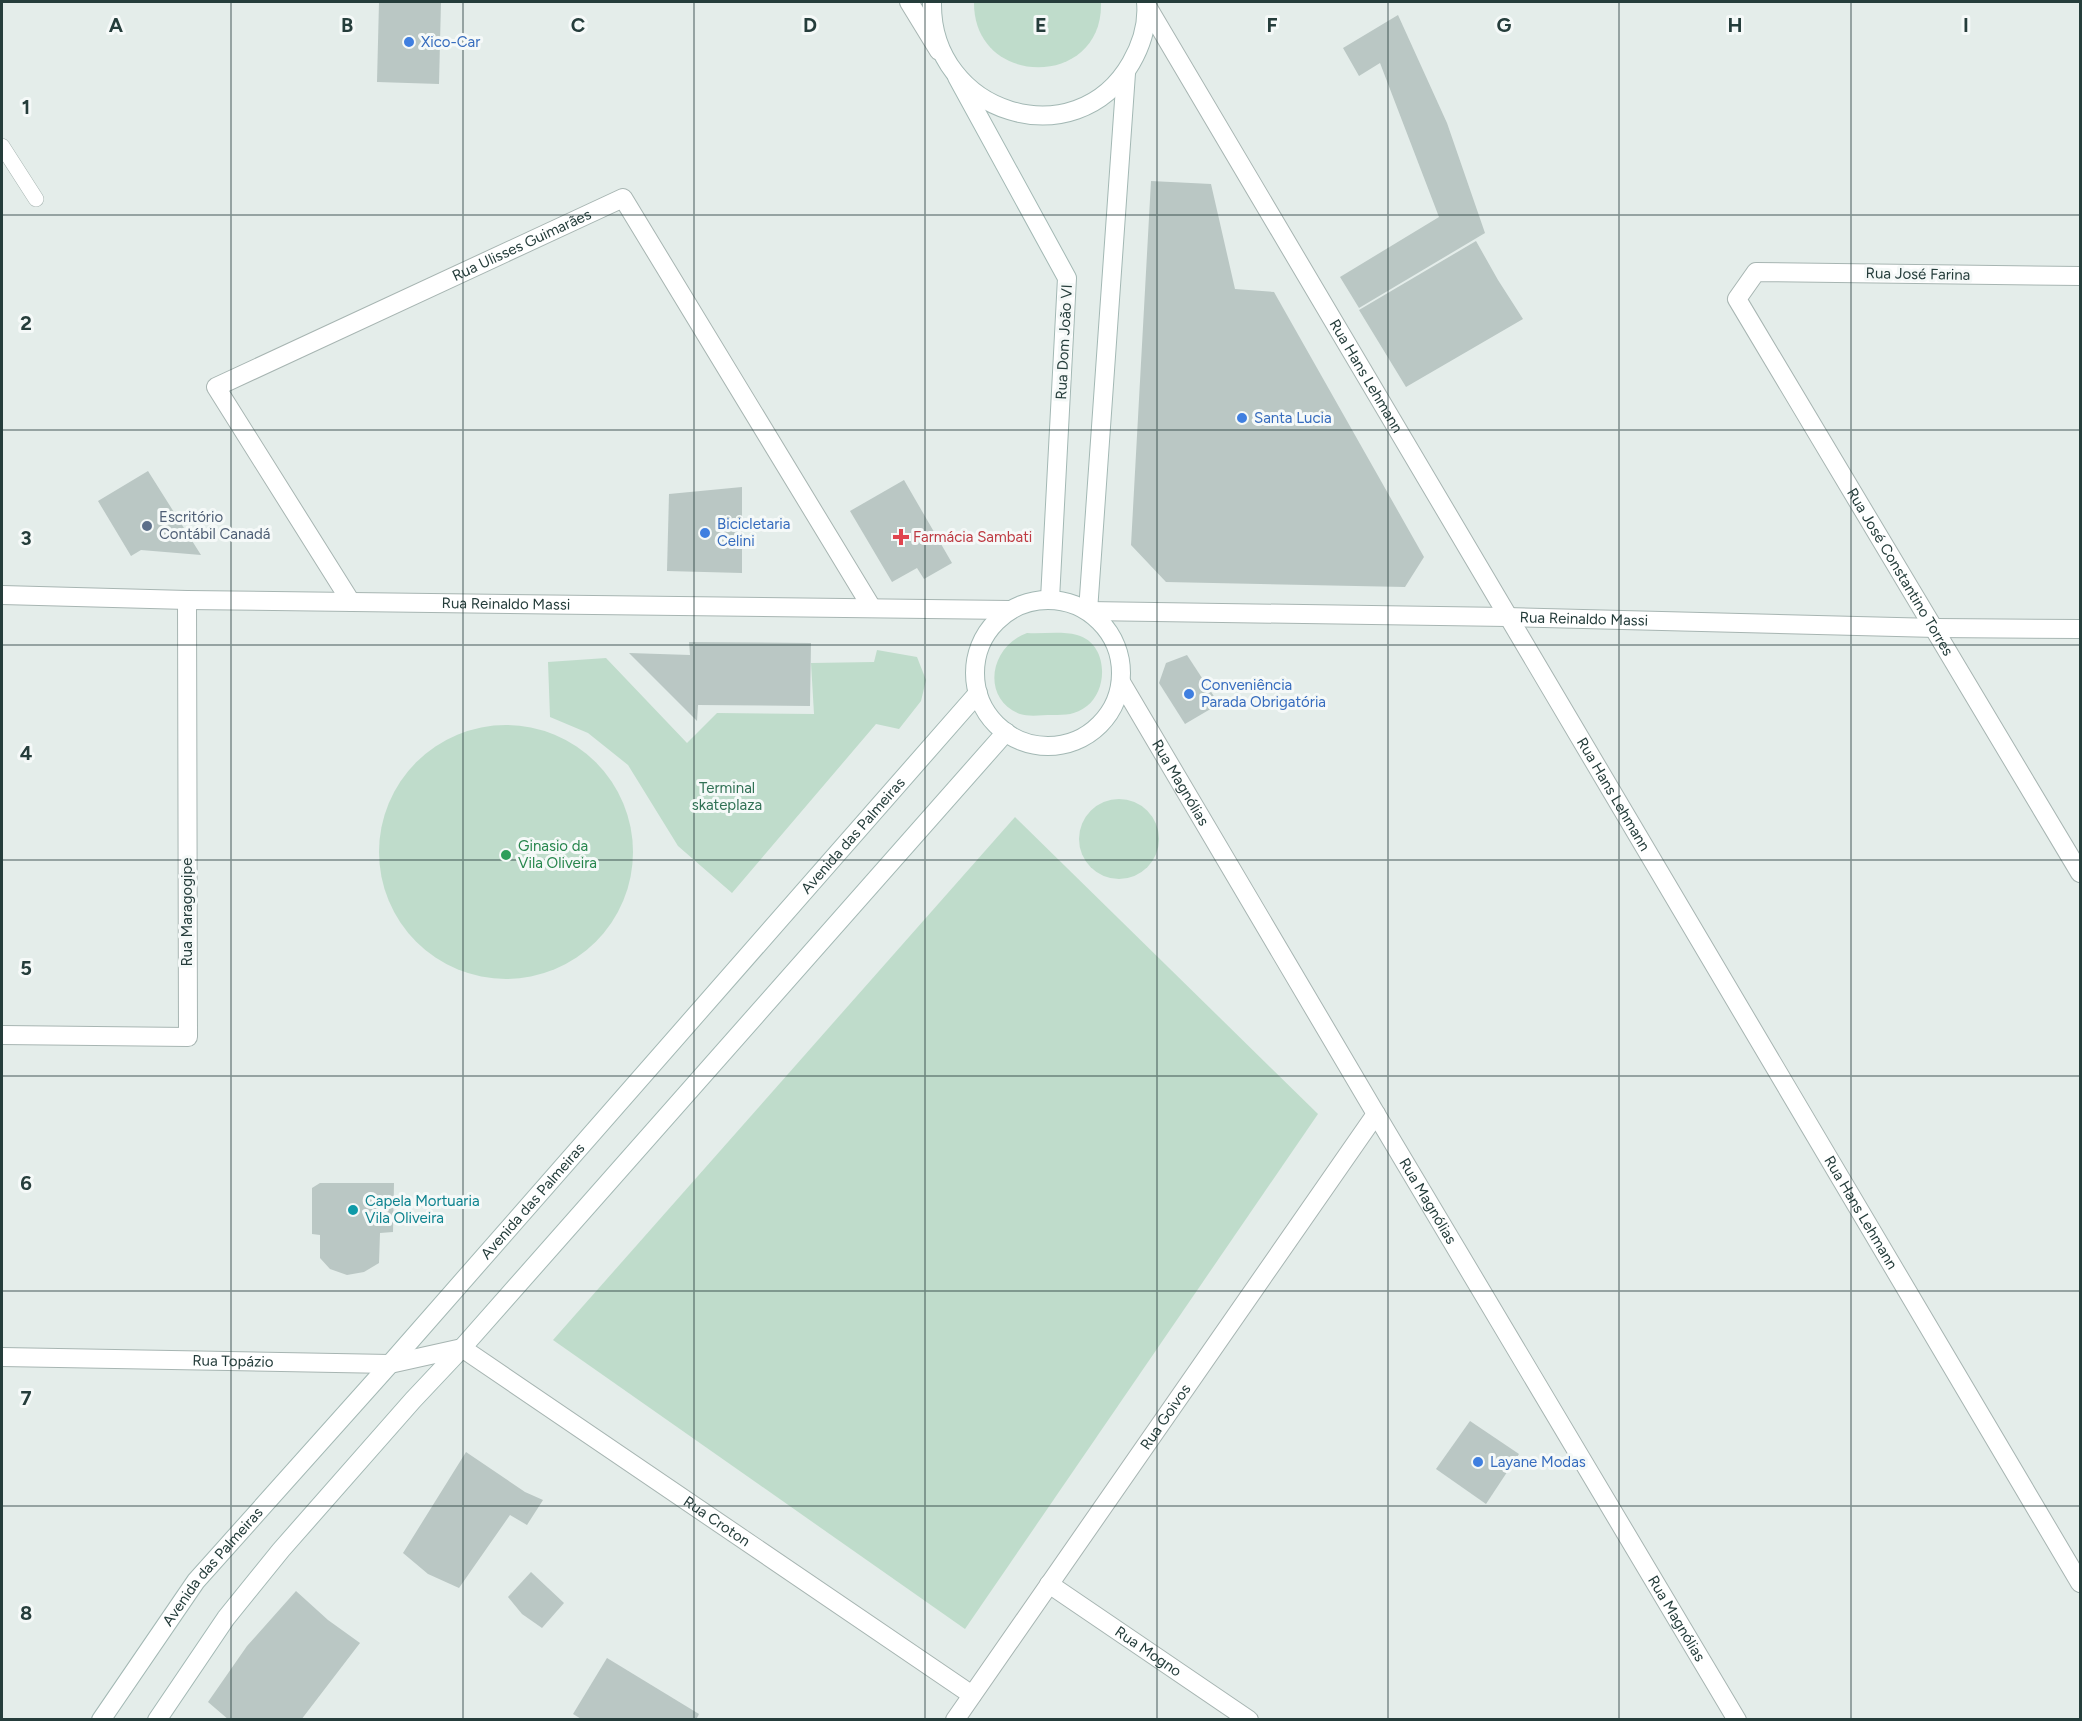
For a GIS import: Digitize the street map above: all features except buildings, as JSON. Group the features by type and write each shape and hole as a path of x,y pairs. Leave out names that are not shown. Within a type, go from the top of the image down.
{"street":[{"path":"909,2 957,77 975,94 996,106 1018,113 1042,115 1066,112 1089,104 1109,90 1126,73 1138,52 1145,30 1147,4"},
{"path":"932,2 936,39 945,60"},
{"name":"Rua Hans Lehmann","path":"1147,4 1507,617 2080,1583"},
{"path":"1088,611 1126,73"},
{"name":"Rua Dom João VI","path":"957,77 1067,278 1050,599"},
{"name":"Rua Ulisses Guimarães","path":"351,602 216,387 622,198 872,608"},
{"name":"Rua José Farina","path":"1756,272 2080,276"},
{"name":"Rua José Constantino Torres","path":"1756,272 1737,299 1936,628 2080,873"},
{"name":"Rua Reinaldo Massi","path":"2,595 186,600 1010,610"},
{"path":"1050,599 1069,603 1088,611 1103,624 1115,642 1120,661 1121,682 1116,702 1104,721 1088,735 1068,743 1046,746 1025,742 1006,732 989,714 978,693 975,669 980,646 992,625 1010,610 1029,602 1050,599"},
{"name":"Rua Maragogipe","path":"2,1035 188,1037 186,600"},
{"name":"Rua Reinaldo Massi","path":"1088,611 2080,629"},
{"name":"Rua Magnólias","path":"1121,682 1737,1719"},
{"name":"Avenida das Palmeiras","path":"101,1719 196,1581 390,1364 978,693"},
{"path":"157,1719 226,1618 281,1550 1006,732"},
{"name":"Rua Goivos","path":"956,1719 1376,1114"},
{"name":"Rua Topázio","path":"2,1357 390,1364 462,1348"},
{"name":"Rua Croton","path":"462,1348 972,1695"},
{"name":"Rua Mogno","path":"1049,1584 1249,1719"}],"lane":[{"path":"2,146 36,199"}],"green space":[{"path":"974,2 1101,2 1096,31 1082,51 1062,63 1038,67 1015,63 994,51 979,31"},
{"path":"1027,633 1077,635 1095,647 1100,656 1102,678 1099,689 1087,706 1070,714 1027,715 1008,707 999,697 995,685 998,661 1004,649"},
{"name":"Terminal skateplaza","path":"877,650 917,657 926,680 921,701 899,729 876,724 732,893 678,846 628,765 588,733 550,717 548,662 606,658 687,743 717,713 814,714 811,663 874,662"},
{"name":"Ginasio da Vila Oliveira","path":"506,725 531,728 555,735 566,740 596,762 618,792 623,803 630,827 633,852 630,877 623,901 618,912 596,942 566,964 555,969 531,976 506,979 481,976 457,969 446,964 416,942 394,912 389,901 382,877 379,852 382,827 389,803 394,792 416,762 446,740 457,735 481,728"},
{"path":"1111,799 1127,799 1148,810 1159,831 1159,847 1148,868 1127,879 1111,879 1097,873 1085,861 1079,847 1079,831 1085,817 1097,805"},
{"path":"1015,817 1318,1114 965,1629 553,1340"}],"place":[{"name":"Xico-Car","path":"409,42"},
{"name":"Santa Lucia","path":"1242,418"},
{"name":"Escritório Contábil Canadá","path":"147,526"},
{"name":"Bicicletaria Celini","path":"705,533"},
{"name":"Farmácia Sambati","path":"901,537"},
{"name":"Conveniência Parada Obrigatória","path":"1189,694"},
{"name":"Ginasio da Vila Oliveira","path":"506,855"},
{"name":"Capela Mortuaria Vila Oliveira","path":"353,1210"},
{"name":"Layane Modas","path":"1478,1462"}]}
